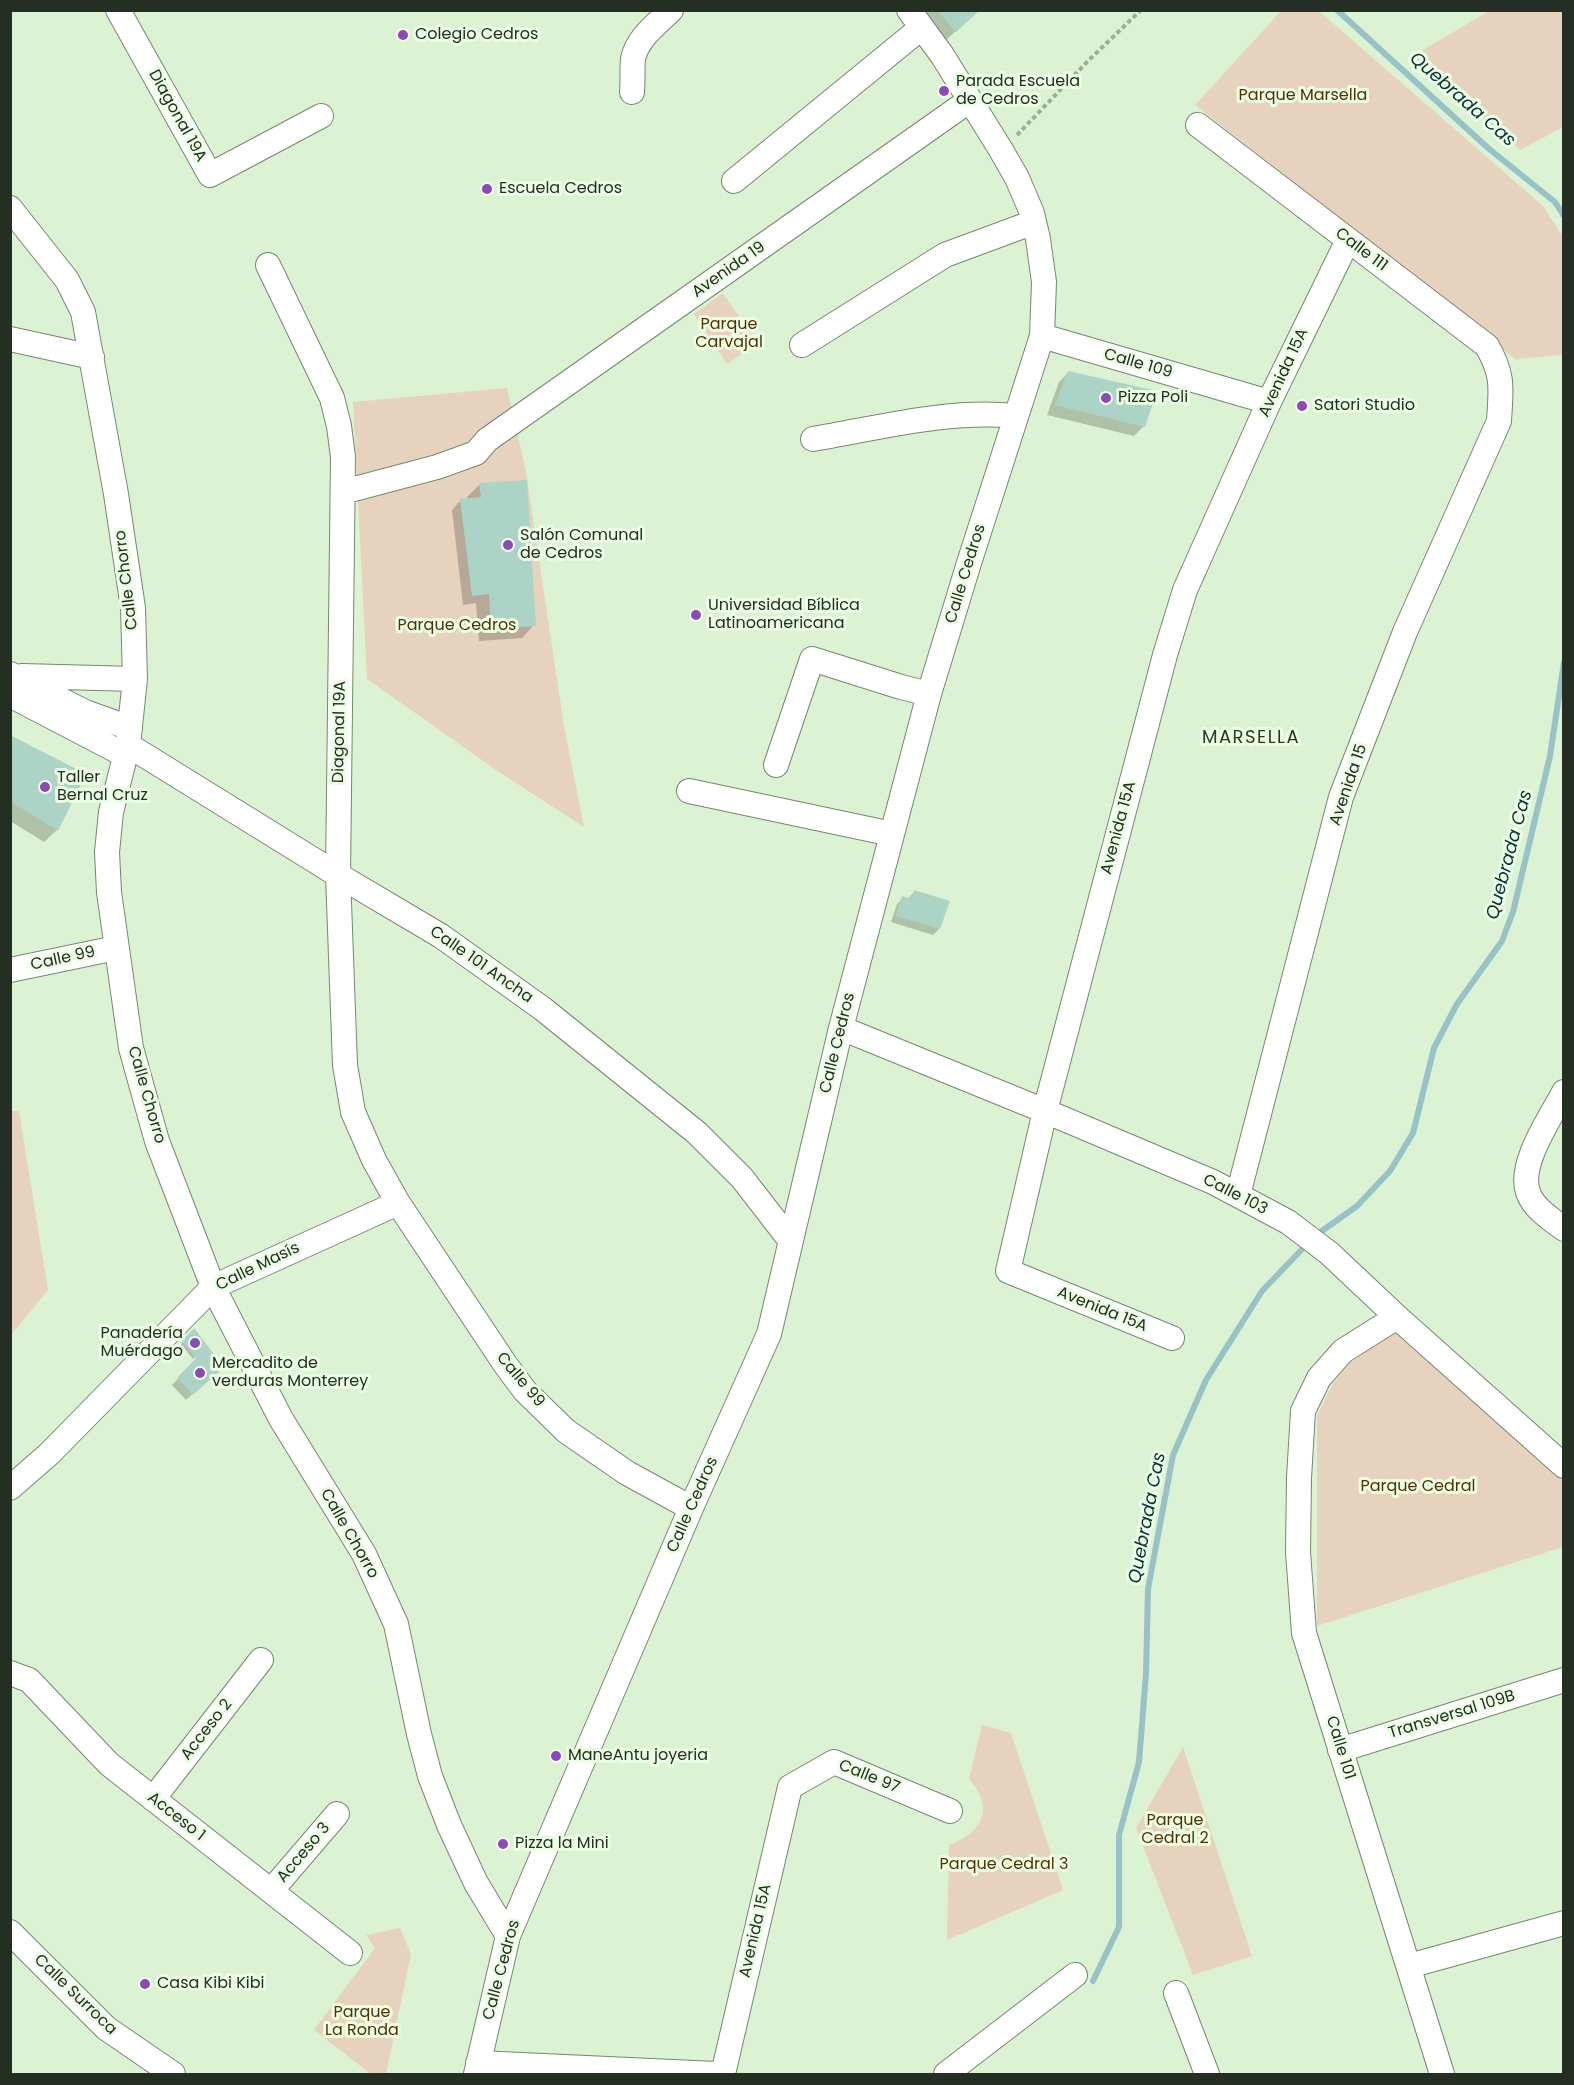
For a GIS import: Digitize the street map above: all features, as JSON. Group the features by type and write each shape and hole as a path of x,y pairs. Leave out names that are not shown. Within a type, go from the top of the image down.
{"street":[{"name":"Diagonal 19A","path":"118,10 210,175 321,116"},
{"path":"632,92 633,57 649,31 671,10"},
{"path":"734,181 915,19"},
{"name":"Calle Cedros","path":"477,2069 508,1936 691,1508 769,1334 841,1028 929,694 1042,336 1044,282 1034,222 1017,178 942,55 915,19"},
{"name":"Avenida 19","path":"343,492 447,464 476,453 487,440 970,100"},
{"name":"Calle 111","path":"1198,125 1487,346 1498,366 1501,390"},
{"name":"Calle Chorro","path":"12,213 67,280 83,312 133,608 135,679 128,742 111,812 106,852 116,948 131,1048 157,1141 213,1287 281,1419 364,1554 396,1624 430,1776 449,1825 476,1883 508,1936"},
{"path":"802,345 945,255 1034,222"},
{"name":"Avenida 15A","path":"1172,1338 1008,1271 1045,1111 1165,655 1185,590 1269,402 1348,240"},
{"name":"Diagonal 19A","path":"268,265 332,398 344,457 338,876 345,1065 353,1112 374,1160 398,1203"},
{"name":"Calle 109","path":"1042,336 1269,402"},
{"path":"10,339 92,357"},
{"name":"Avenida 15","path":"1238,1195 1341,797 1405,632 1499,421 1501,390"},
{"path":"813,439 933,419 988,413 1015,416"},
{"path":"776,765 812,658 900,687 929,694"},
{"path":"12,682 135,679"},
{"name":"Calle 101 Ancha","path":"12,682 86,712 128,742 338,876 441,936 543,1009 697,1133 742,1178 790,1240"},
{"path":"689,791 892,834"},
{"name":"Calle 99","path":"10,970 116,948"},
{"name":"Calle 103","path":"841,1028 1212,1182 1288,1222 1329,1253 1563,1466"},
{"path":"1563,1092 1532,1155 1526,1174 1528,1192 1534,1203 1563,1229"},
{"name":"Calle 99","path":"398,1203 498,1355 525,1391 566,1431 627,1473 691,1508"},
{"name":"Calle Masís","path":"10,1488 49,1454 213,1287 398,1203"},
{"name":"Calle 101","path":"1397,1317 1342,1351 1319,1378 1303,1411 1298,1552 1304,1633 1442,2074"},
{"name":"Acceso 2","path":"153,1799 261,1660"},
{"name":"Acceso 1","path":"10,1672 29,1680 109,1764 350,1953"},
{"name":"Transversal 109B","path":"1340,1750 1563,1680"},
{"name":"Calle 97","path":"790,1787 834,1762 950,1811"},
{"name":"Avenida 15A","path":"723,2074 790,1787"},
{"name":"Acceso 3","path":"271,1891 337,1814"},
{"path":"1409,1966 1563,1923"},
{"name":"Calle Surroca","path":"10,1932 106,2028 173,2074"},
{"path":"946,2074 1075,1975"},
{"path":"1176,1993 1207,2074"},
{"path":"477,2069 716,2074"}],"path":[{"path":"1001,150 1141,10"}],"green space":[{"name":"Parque Marsella","path":"1281,11 1319,11 1543,206 1563,237 1563,355 1515,359 1358,232 1195,105"},
{"path":"1489,11 1563,11 1563,127 1520,150 1413,56"},
{"name":"Parque Carvajal","path":"723,293 757,343 727,364 694,314"},
{"name":"Parque Cedros","path":"507,388 526,472 564,726 584,827 499,772 367,679 353,402"},
{"path":"11,1111 19,1111 48,1290 11,1335"},
{"name":"Parque Cedral","path":"1397,1332 1563,1482 1563,1547 1317,1626 1317,1416 1333,1383 1356,1358"},
{"name":"Parque Cedral 3","path":"982,1725 1011,1733 1063,1890 947,1940 949,1845 970,1834 977,1826 983,1809 982,1799 969,1779"},
{"name":"Parque Cedral 2","path":"1183,1747 1252,1956 1193,1975 1136,1828"},
{"name":"Parque La Ronda","path":"400,1928 411,1954 386,2074 371,2074 314,2030 375,1948 366,1935"}],"building":[{"path":"937,10 980,10 956,32"},
{"name":"Pizza Poli","path":"1068,371 1157,391 1145,427 1055,405"},
{"name":"Salón Comunal de Cedros","path":"527,480 536,626 491,629 489,594 472,596 460,499 481,497 479,483"},
{"name":"Taller Bernal Cruz","path":"10,735 86,774 58,831 10,801"},
{"path":"914,890 950,901 940,929 896,916 902,896 912,899"},
{"name":"Mercadito de verduras Monterrey","path":"194,1328 224,1367 193,1395 177,1378 196,1358 182,1341"}],"waterway":[{"name":"Quebrada Cas","path":"1337,10 1488,148 1555,202 1564,216"},
{"name":"Quebrada Cas","path":"1315,1236 1357,1206 1390,1171 1413,1133 1434,1048 1457,1004 1502,941 1513,912 1550,756 1564,662"},
{"name":"Quebrada Cas","path":"1093,1981 1119,1927 1119,1835 1139,1762 1146,1674 1148,1589 1173,1455 1206,1380 1262,1291 1308,1243"}],"place":[{"name":"Colegio Cedros","path":"403,35"},
{"name":"Parada Escuela de Cedros","path":"944,91"},
{"name":"Escuela Cedros","path":"487,189"},
{"name":"Pizza Poli","path":"1106,398"},
{"name":"Satori Studio","path":"1302,406"},
{"name":"Salón Comunal de Cedros","path":"508,545"},
{"name":"Universidad Bíblica Latinoamericana","path":"696,615"},
{"name":"Taller Bernal Cruz","path":"45,787"},
{"name":"Panadería Muérdago","path":"195,1343"},
{"name":"Mercadito de verduras Monterrey","path":"200,1373"},
{"name":"ManeAntu joyeria","path":"556,1756"},
{"name":"Pizza la Mini","path":"503,1844"},
{"name":"Casa Kibi Kibi","path":"145,1984"}],"district":[{"name":"MARSELLA","path":"1251,738"}]}
